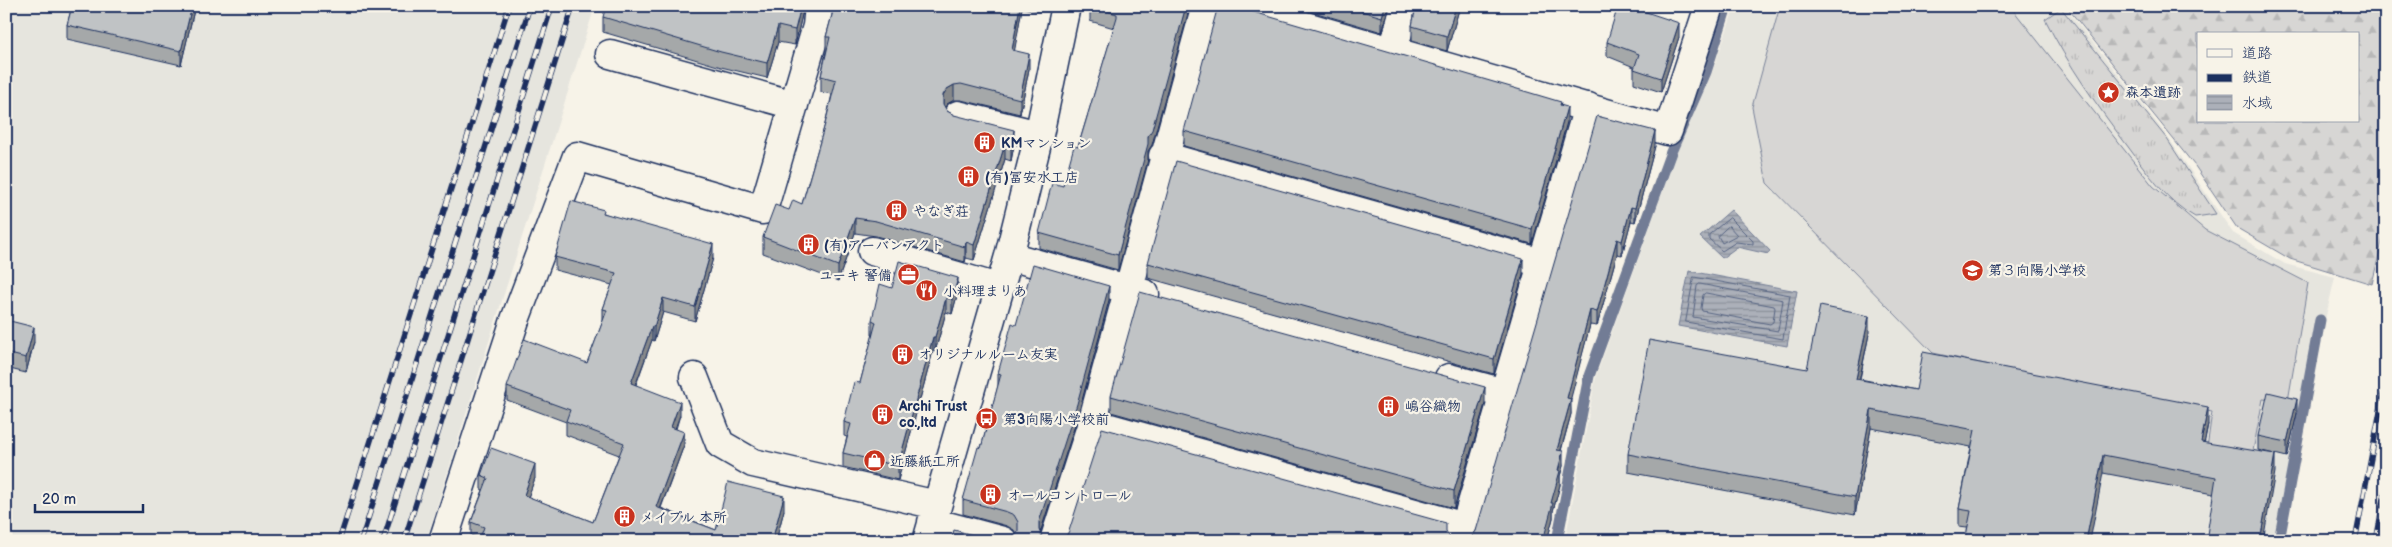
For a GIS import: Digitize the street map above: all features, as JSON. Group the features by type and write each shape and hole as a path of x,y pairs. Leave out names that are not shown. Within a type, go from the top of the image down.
{"street":[{"path":"442,541 515,320 576,156 763,210 817,26 819,6"},
{"path":"932,523 998,288 1009,256 1039,135 1066,6"},
{"path":"1054,541 1092,423 1127,289 1206,6"},
{"path":"1236,6 1668,131 1709,6"},
{"path":"1393,51 1405,6"},
{"path":"610,54 794,105"},
{"path":"1092,423 1463,534 1588,107"},
{"path":"958,115 1039,135"},
{"path":"1164,156 1542,263"},
{"path":"872,251 998,288"},
{"path":"1009,256 1165,299"},
{"path":"1429,372 1504,393"},
{"path":"694,376 720,444 753,462 932,523 1003,541"}],"shaded area":[{"path":"6,6 595,6 426,541 6,541"},
{"name":"第３向陽小学校","path":"1735,6 2064,6 2165,133 2233,233 2285,264 2335,277 2274,541 1565,541 1596,376 1677,152 1712,73"}],"green space":[{"path":"1780,6 2010,6 2153,186 2205,230 2308,283 2288,401 2263,399 2252,456 2207,448 2212,412 1933,353 1767,183 1752,107"},
{"path":"2066,6 2386,6 2386,225 2372,284 2290,259 2237,228 2195,166"},
{"path":"2061,8 2167,139 2216,214 2195,217 2185,211 2158,186 2143,167 2084,85 2063,53 2045,19"}],"water":[{"path":"1731,210 1770,251 1768,254 1737,247 1722,258 1700,237"},
{"path":"1689,271 1797,291 1787,346 1678,326"}],"building":[{"path":"72,6 192,6 181,51 67,25"},
{"path":"606,6 801,6 795,30 778,26 767,63 721,52 603,17"},
{"path":"833,6 1020,6 1012,50 1029,54 1020,99 961,84 947,89 943,95 943,104 947,111 954,115 1014,130 1011,146 1005,144 974,245 966,242 965,247 876,221 855,218 838,266 763,237 775,205 789,210 793,200 802,204 836,80 821,76 830,37 826,37"},
{"path":"1090,6 1186,6 1152,130 1148,136 1148,144 1118,255 1039,233 1052,183 1063,186 1074,146 1078,147 1117,17 1117,14"},
{"path":"1218,6 1233,6 1561,102 1560,105 1567,107 1532,229 1184,131"},
{"path":"1345,6 1385,6 1382,17"},
{"path":"1416,6 1456,6 1447,36 1412,26"},
{"path":"1618,6 1628,6 1679,23 1661,78 1634,69 1639,54 1607,42"},
{"path":"1597,116 1655,131 1635,208 1631,207 1622,241 1617,239 1597,312 1590,310 1567,398 1571,399 1557,450 1563,451 1558,470 1560,471 1543,541 1466,541 1476,531"},
{"path":"1176,161 1523,259 1494,359 1148,263"},
{"path":"571,201 604,210 603,213 713,244 695,307 663,298 654,327 652,326 631,383 680,402 671,427 684,432 656,507 716,530 728,482 784,496 772,541 479,541 484,527 471,522 488,478 481,475 491,448 535,464 524,495 593,522 624,443 566,421 570,410 507,387 524,339 587,363 607,310 603,309 616,273 555,257"},
{"path":"899,261 958,278 952,299 946,298 935,337 933,337 898,466 843,453 851,424 844,422 854,382 860,383 876,322 872,320 880,284 892,288"},
{"path":"1033,264 1109,286 1077,404 1039,522 1039,530 1042,537 1048,541 1009,541 1014,538 1018,531 1018,522 1014,515 963,500 978,447 981,448 1001,374 998,373 1012,323 1016,325"},
{"path":"1140,292 1485,387 1454,491 1111,396"},
{"path":"1820,306 1869,316 1856,379 1916,390 1923,352 2208,407 2201,442 2275,454 2260,541 2206,541 2216,477 2103,455 2086,541 1965,541 1971,511 1959,509 1975,430 1871,410 1855,497 1628,454 1649,340 1807,369"},
{"path":"6,320 34,327 26,358 6,353"},
{"path":"2268,392 2297,399 2287,442 2258,436"},
{"path":"1102,428 1446,523 1446,531 1450,538 1456,541 1059,541 1065,538 1069,531"},
{"path":"954,530 996,541 951,541"}],"waterway":[{"path":"1557,541 1589,376 1671,152 1706,72 1727,6"},
{"path":"2279,541 2320,320"}],"railway":[{"path":"339,541 509,6"},
{"path":"361,541 530,6"},
{"path":"383,541 552,6"},
{"path":"404,541 573,6"},
{"path":"2355,541 2386,380"},
{"path":"2376,541 2386,488"}],"place":[{"name":"森本遺跡","path":"2109,92"},
{"name":"KMマンション","path":"985,143"},
{"name":"(有)冨安水工店","path":"969,177"},
{"name":"やなぎ荘","path":"897,211"},
{"name":"(有)アーバンアクト","path":"808,245"},
{"name":"第３向陽小学校","path":"1972,270"},
{"name":"ユーキ 警備","path":"908,275"},
{"name":"小料理まりあ","path":"927,291"},
{"name":"オリジナルルーム友実","path":"902,354"},
{"name":"嶋谷織物","path":"1389,406"},
{"name":"Archi Trust co.,ltd","path":"883,414"},
{"name":"第3向陽小学校前","path":"987,419"},
{"name":"近藤紙工所","path":"874,461"},
{"name":"オールコントロール","path":"991,495"},
{"name":"メイプル 本所","path":"624,517"}]}
